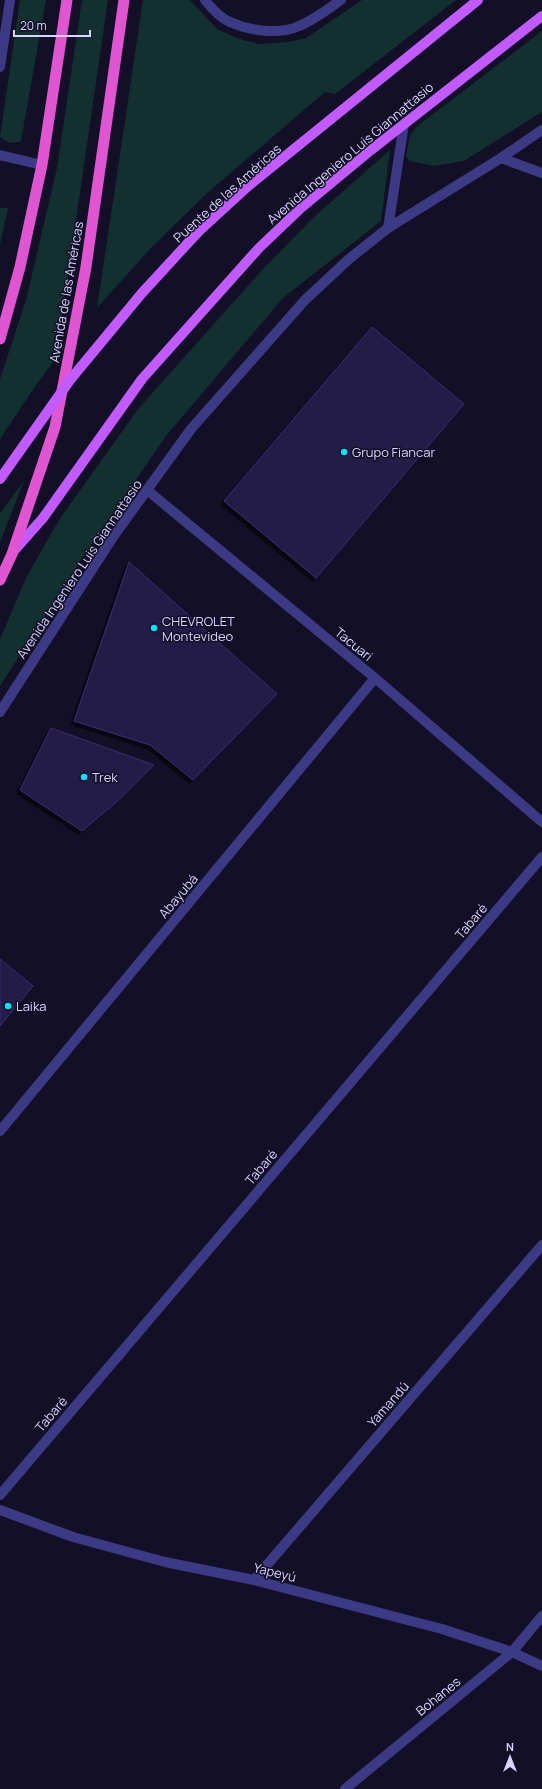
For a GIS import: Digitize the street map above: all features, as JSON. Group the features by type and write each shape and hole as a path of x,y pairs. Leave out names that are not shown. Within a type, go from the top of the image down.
{"highway":[{"path":"0,339 20,267 42,166 67,0"},
{"name":"Avenida de las Américas","path":"0,580 12,554 55,427 86,267 124,0"}],"main road":[{"name":"Puente de las Américas","path":"0,478 75,375 142,293 199,232 254,182 478,0"},
{"name":"Avenida Ingeniero Luis Giannattasio","path":"12,554 43,518 142,379 259,248 300,208 542,16"}],"street":[{"path":"0,68 10,0"},
{"path":"205,0 214,11 230,22 252,29 276,31 299,26 341,0"},
{"path":"388,228 404,124"},
{"name":"Avenida Ingeniero Luis Giannattasio","path":"0,712 113,537 191,429 305,300 349,259 388,228 501,158 542,130"},
{"path":"0,155 42,166"},
{"path":"501,158 542,173"},
{"name":"Tacuari","path":"147,490 376,678 542,822"},
{"name":"Abayubá","path":"0,1130 376,678"},
{"name":"Tabaré","path":"0,1495 542,857"},
{"name":"Yamandú","path":"254,1580 542,1245"},
{"name":"Yapeyú","path":"0,1510 73,1537 165,1562 254,1580 442,1629 512,1652 542,1666"},
{"name":"Bohanes","path":"345,1789 512,1652 542,1616"}],"green space":[{"path":"20,0 46,0 21,141 12,143 7,142 0,137"},
{"path":"82,0 108,0 56,358 0,439 0,379 26,300 57,168"},
{"path":"143,0 190,0 217,29 239,39 259,44 289,42 306,38 362,0 456,0 335,94 325,92 205,195 149,250 97,308"},
{"path":"542,31 542,112 464,161 434,166 410,161 406,156 410,136 416,127"},
{"path":"390,150 381,221 283,298 166,436 83,557 0,686 0,639 27,576 59,520 138,409 262,270 314,217"},
{"path":"0,208 8,208 0,244"},
{"path":"24,481 0,542 0,513"}],"building":[{"name":"Grupo Fiancar","path":"372,327 464,404 316,578 224,501"},
{"name":"CHEVROLET Montevideo","path":"129,562 277,694 193,780 150,745 74,721"},
{"name":"Trek","path":"51,728 154,765 119,800 82,831 20,790"},
{"name":"Laika","path":"0,959 33,986 0,1026"}],"place":[{"name":"Grupo Fiancar","path":"344,452"},
{"name":"CHEVROLET Montevideo","path":"154,628"},
{"name":"Trek","path":"84,777"},
{"name":"Laika","path":"8,1006"}]}
